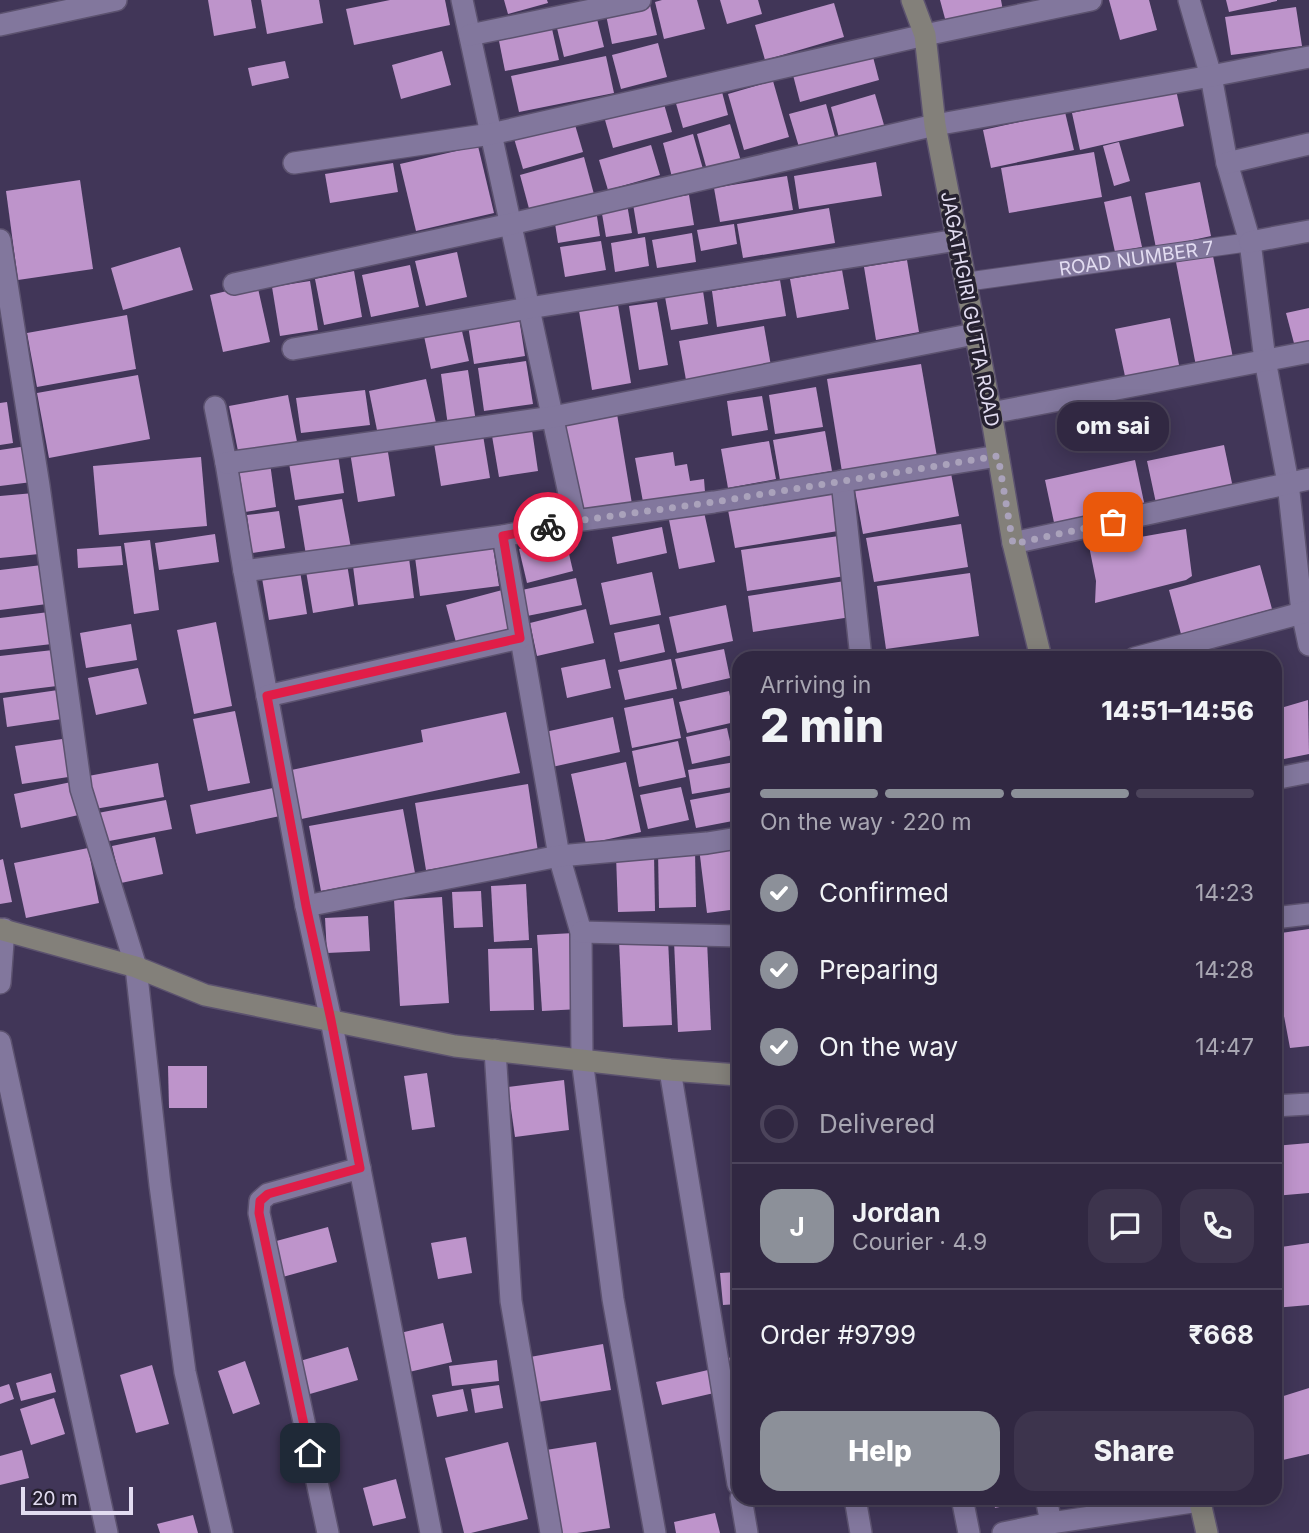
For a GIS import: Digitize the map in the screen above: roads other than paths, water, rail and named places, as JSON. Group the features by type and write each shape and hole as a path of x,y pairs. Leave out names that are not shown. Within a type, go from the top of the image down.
{"street":[{"path":"0,25 117,0"},
{"path":"462,0 575,521"},
{"path":"470,35 640,0"},
{"name":"JAGATHGIRI GUTTA ROAD","path":"912,0 925,35 935,125 991,413 1013,544 1039,651"},
{"path":"294,163 491,134 1091,0"},
{"path":"1189,0 1211,76 1227,163 1250,242 1265,360 1287,483 1309,645"},
{"path":"234,284 935,125 1309,57"},
{"path":"1227,163 1309,144"},
{"name":"ROAD NUMBER 7","path":"1250,242 1309,231"},
{"path":"0,240 39,486 82,789 136,967 160,1185 185,1372 222,1533"},
{"path":"293,349 529,308 957,240"},
{"path":"226,463 553,417 974,334"},
{"path":"991,413 1309,352"},
{"path":"215,407 306,906 331,1020 431,1533"},
{"path":"244,571 503,536 575,521 714,502 998,456"},
{"path":"1013,544 1309,479"},
{"path":"842,481 861,651"},
{"path":"503,536 559,856 581,932 582,1059 613,1299 655,1533"},
{"path":"1161,651 1306,612"},
{"path":"267,696 520,638"},
{"path":"1282,777 1309,772"},
{"path":"306,906 559,856 732,839"},
{"path":"1282,917 1309,914"},
{"path":"0,983 2,929 136,967 205,995 455,1046 732,1075"},
{"path":"581,932 732,936"},
{"path":"0,1042 107,1533"},
{"path":"495,1050 511,1301 551,1533"},
{"path":"670,1070 732,1447"},
{"path":"1282,1106 1309,1104"},
{"path":"328,1533 259,1213 260,1201 268,1194 360,1168"},
{"path":"742,1505 747,1533"},
{"path":"856,1505 861,1533"},
{"path":"963,1505 969,1533"},
{"path":"1047,1505 1051,1523"},
{"path":"1003,1533 1162,1505"},
{"path":"1200,1505 1207,1533"}],"lane":[{"name":"ROAD NUMBER 7","path":"965,282 1250,242"}],"place":[{"name":"om sai","path":"1113,522"}]}
